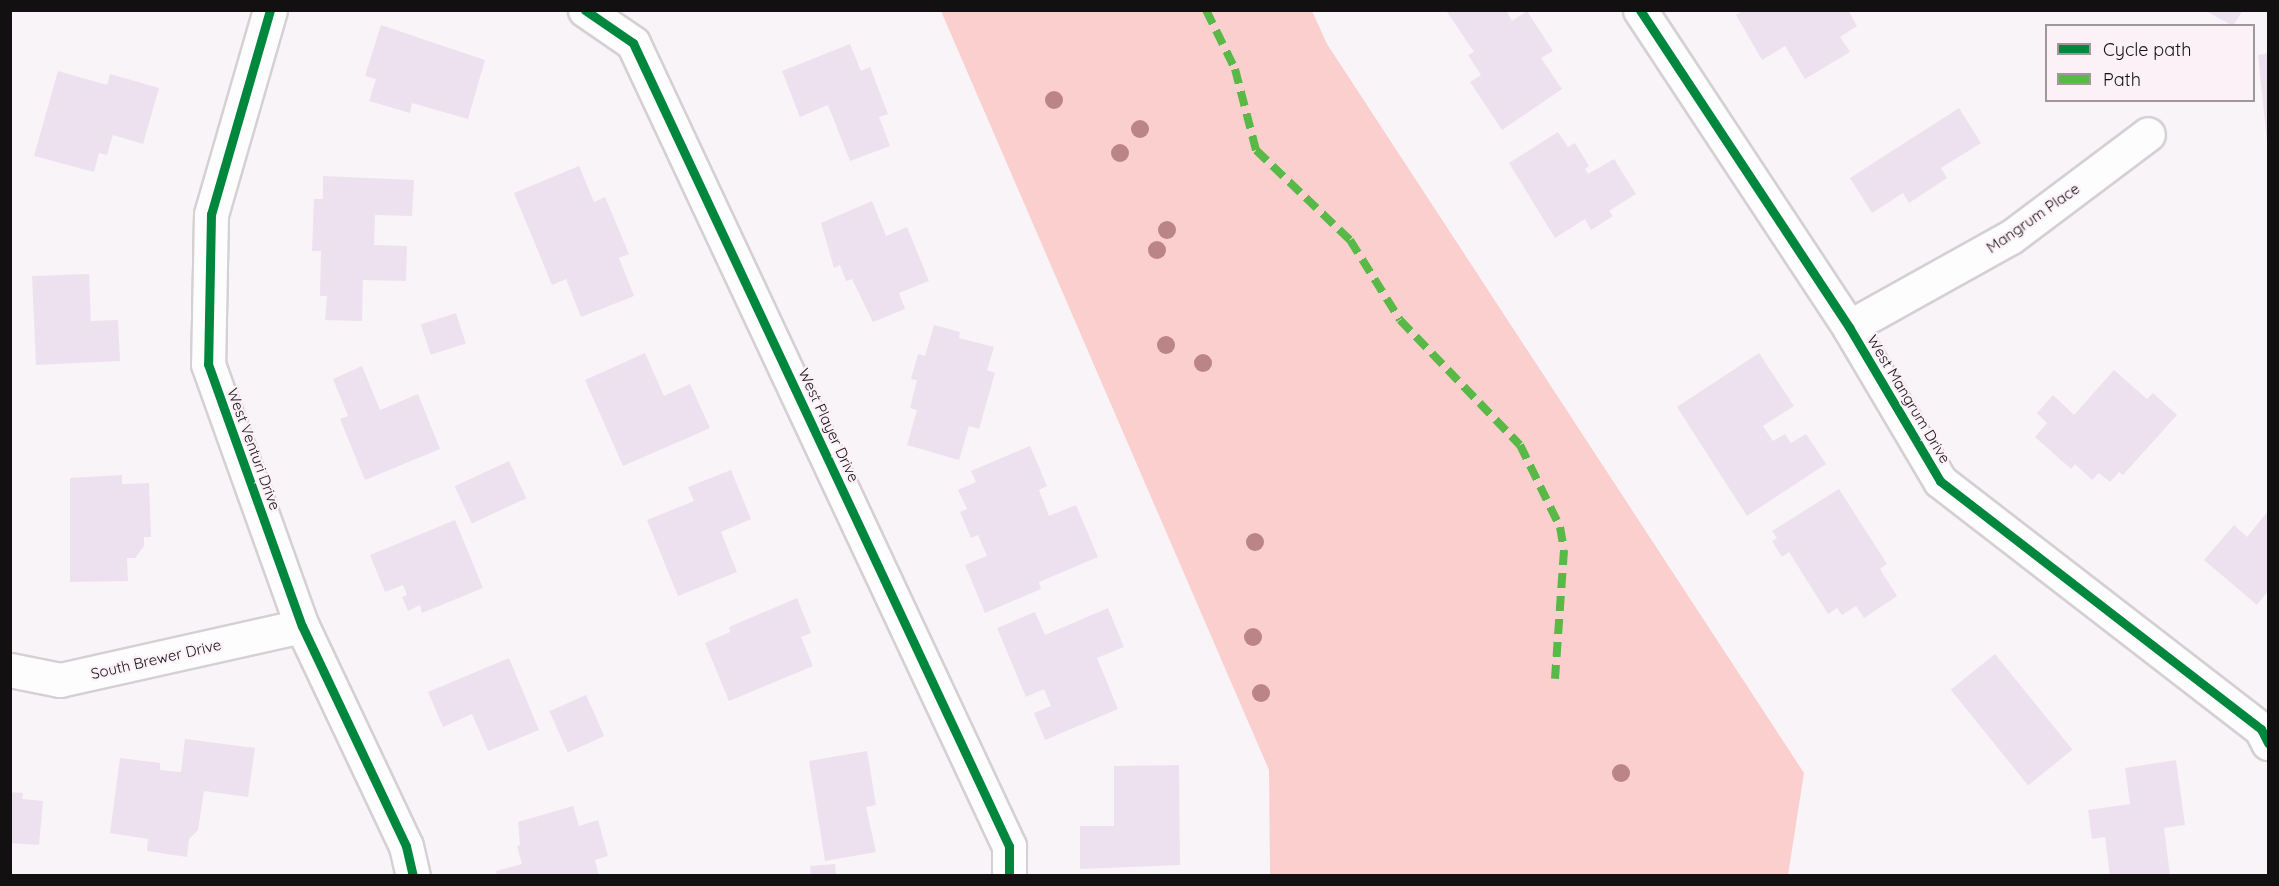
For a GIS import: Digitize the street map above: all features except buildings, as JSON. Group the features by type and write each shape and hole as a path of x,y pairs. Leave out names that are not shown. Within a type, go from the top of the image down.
{"street":[{"name":"West Venturi Drive","path":"270,10 211,214 208,364 302,626 406,846 413,876"},
{"name":"West Player Drive","path":"585,10 633,43 1009,846 1009,876"},
{"name":"West Mangrum Drive","path":"1640,10 1849,327 1940,481 2261,729 2268,743"},
{"name":"Mangrum Place","path":"1849,327 2011,237 2148,135"},
{"name":"South Brewer Drive","path":"10,670 60,680 302,626"}],"shaded area":[{"path":"941,11 1312,11 1327,44 1804,773 1788,875 1270,875 1269,770"}],"marked path":[{"path":"1206,10 1235,69 1256,150 1350,240 1400,320 1520,445 1560,527 1564,550 1555,679"}],"cycle path":[{"path":"270,10 211,214 208,364 302,626 406,846 413,876"},
{"path":"585,10 633,43 1009,846 1009,876"},
{"path":"1640,10 1849,327 1940,481 2261,729 2268,743"}]}
